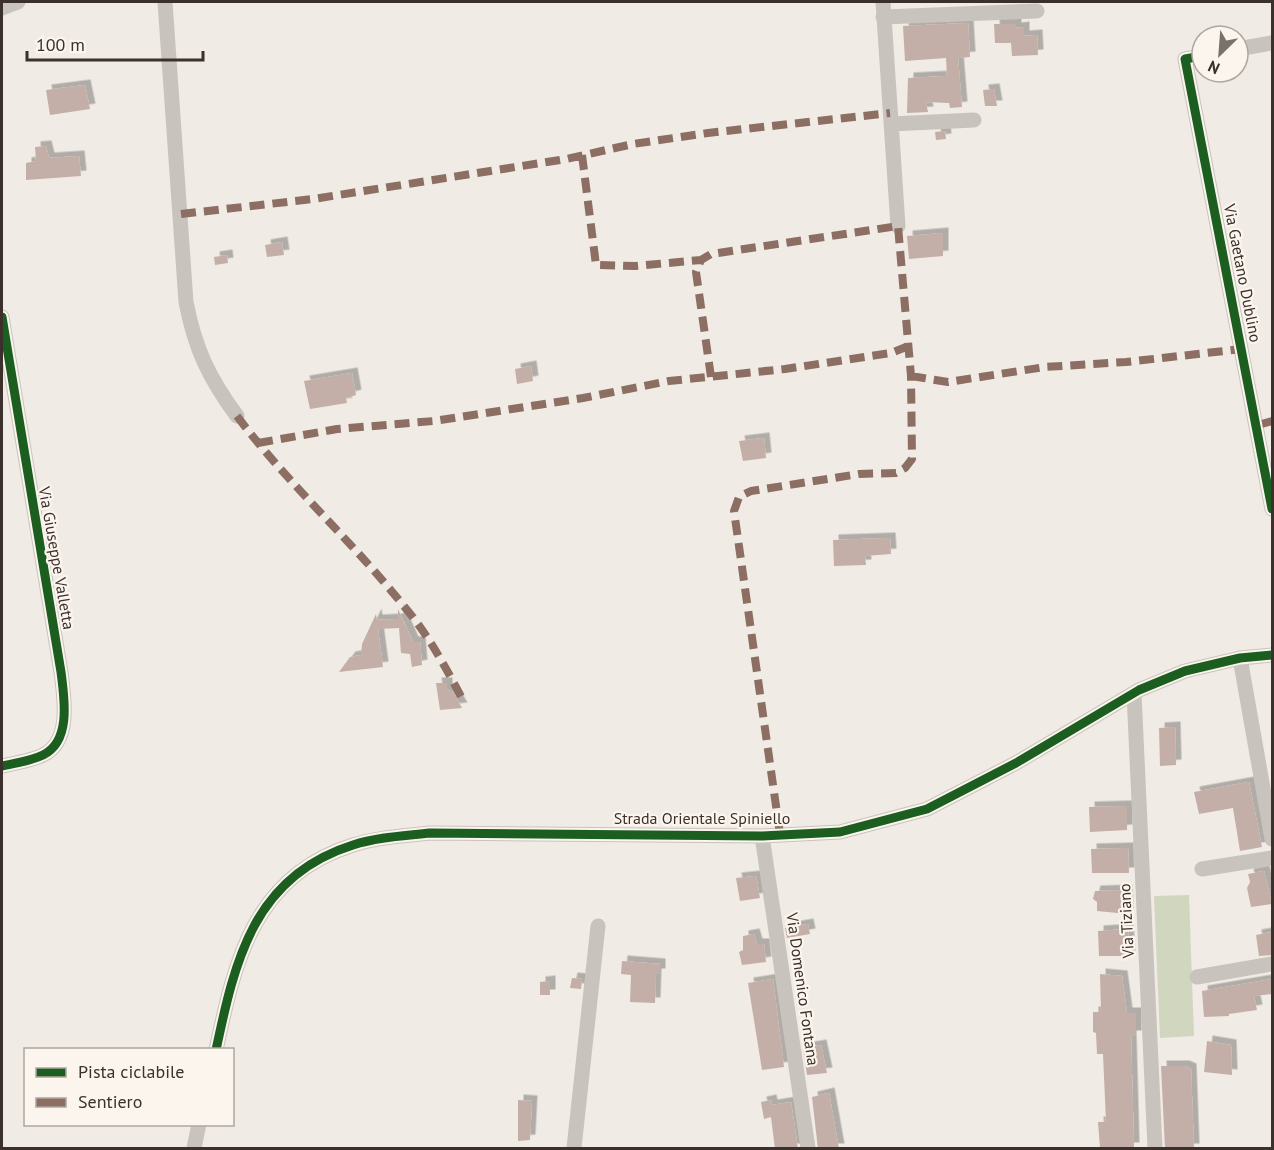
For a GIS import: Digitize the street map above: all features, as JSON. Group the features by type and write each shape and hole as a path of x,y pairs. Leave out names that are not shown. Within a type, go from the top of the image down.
{"street":[{"path":"2,8 18,2"},
{"path":"165,2 186,302 190,325 206,371 237,416"},
{"path":"883,2 898,226"},
{"path":"884,17 1037,11"},
{"path":"1250,47 1272,43"},
{"name":"Via Gaetano Dublino","path":"1190,58 1185,59 1272,509"},
{"path":"891,124 974,120"},
{"name":"Via Giuseppe Valletta","path":"2,317 62,672 64,719 61,735 54,747 45,755 2,766"},
{"name":"Strada Orientale Spiniello","path":"217,1048 243,946 255,922 291,879 332,853 377,838 430,833 762,836 840,832 882,823 927,809 1016,762 1134,693 1185,670 1240,658 1272,655"},
{"path":"1240,658 1272,839"},
{"name":"Via Tiziano","path":"1134,693 1155,1149"},
{"name":"Via Domenico Fontana","path":"762,836 808,1149"},
{"path":"1202,869 1272,858"},
{"path":"574,1149 598,926"},
{"path":"1197,977 1272,964"},
{"path":"194,1149 199,1126"}],"green space":[{"path":"1189,895 1194,1036 1160,1038 1154,896"}],"building":[{"path":"968,23 970,57 958,58 962,107 950,108 949,103 926,102 928,112 907,113 908,78 947,76 946,58 905,61 903,26"},
{"path":"994,24 1016,24 1016,28 1024,27 1024,36 1037,35 1038,55 1012,56 1011,43 995,43"},
{"path":"85,85 90,109 50,115 46,90"},
{"path":"994,89 997,106 985,106 983,90"},
{"path":"945,131 946,139 936,140 935,132"},
{"path":"46,146 49,158 79,156 81,176 26,180 26,163 36,161 35,147"},
{"path":"943,233 943,256 909,259 907,236"},
{"path":"282,242 284,255 267,257 265,245"},
{"path":"227,255 228,263 215,265 214,257"},
{"path":"531,366 533,381 517,384 515,369"},
{"path":"352,373 356,395 346,398 347,403 310,409 304,381"},
{"path":"764,438 766,458 743,461 739,441"},
{"path":"890,538 891,554 865,556 866,565 834,566 833,540"},
{"path":"398,609 413,642 420,642 422,665 412,667 410,654 401,653 399,628 378,629 383,667 339,672 350,657 361,655 362,644 376,614 377,620 398,619"},
{"path":"436,683 447,683 447,690 453,692 462,708 440,710"},
{"path":"1175,727 1176,765 1160,766 1159,728"},
{"path":"1249,782 1262,847 1240,851 1233,808 1199,814 1194,792"},
{"path":"1127,806 1127,830 1090,832 1089,807"},
{"path":"1128,848 1129,873 1092,873 1091,849"},
{"path":"1264,871 1272,904 1251,907 1247,888 1250,882 1248,874"},
{"path":"756,876 760,898 740,901 736,878"},
{"path":"1127,890 1128,914 1097,911 1097,902 1093,899 1095,891"},
{"path":"808,924 810,934 787,938 785,928"},
{"path":"1128,929 1130,956 1099,956 1098,931"},
{"path":"1272,932 1272,955 1259,956 1256,935"},
{"path":"754,934 757,944 764,944 766,962 742,965 739,952 743,950 743,936"},
{"path":"622,961 660,964 660,974 656,974 655,1003 630,1002 631,975 621,974"},
{"path":"1100,974 1122,976 1127,1013 1136,1013 1136,1036 1131,1036 1134,1148 1100,1148 1098,1122 1106,1122 1103,1054 1097,1054 1096,1033 1093,1032 1093,1012 1101,1012"},
{"path":"572,978 582,979 581,989 570,988"},
{"path":"773,979 784,1067 762,1070 748,983"},
{"path":"1272,979 1272,994 1254,996 1257,1010 1229,1014 1229,1016 1204,1017 1202,991"},
{"path":"550,981 550,995 540,995 540,982"},
{"path":"1207,1041 1231,1045 1232,1075 1204,1072"},
{"path":"821,1045 827,1073 807,1075 803,1048"},
{"path":"1161,1066 1184,1066 1191,1069 1194,1149 1165,1149"},
{"path":"829,1093 839,1149 818,1149 812,1097"},
{"path":"518,1100 532,1101 530,1140 518,1141"},
{"path":"771,1100 772,1105 791,1102 798,1149 775,1149 771,1117 764,1119 761,1102"}],"marked path":[{"path":"181,214 313,199 566,159 633,144 708,133 890,113"},
{"path":"582,155 596,265 635,266 701,260"},
{"path":"711,377 696,272 701,260 711,254 898,226 911,376 912,459 905,468 896,473 859,474 751,491 739,497 734,511 780,834"},
{"path":"258,443 337,429 434,421 583,398 669,381 785,369 891,353 906,347"},
{"path":"911,376 948,382 1045,367 1126,362 1242,349"},
{"path":"237,416 256,441 362,557 412,616 436,652 464,702"},
{"path":"1258,425 1272,421"}],"cycle path":[{"path":"1190,58 1185,59 1272,509"},
{"path":"2,317 61,672 64,706 62,729 52,748 33,759 2,766"},
{"path":"216,1048 232,984 254,925 271,900 292,877 319,859 353,845 381,838 430,833 762,836 840,832 927,809 1016,763 1139,690 1185,671 1240,658 1272,655"}]}
